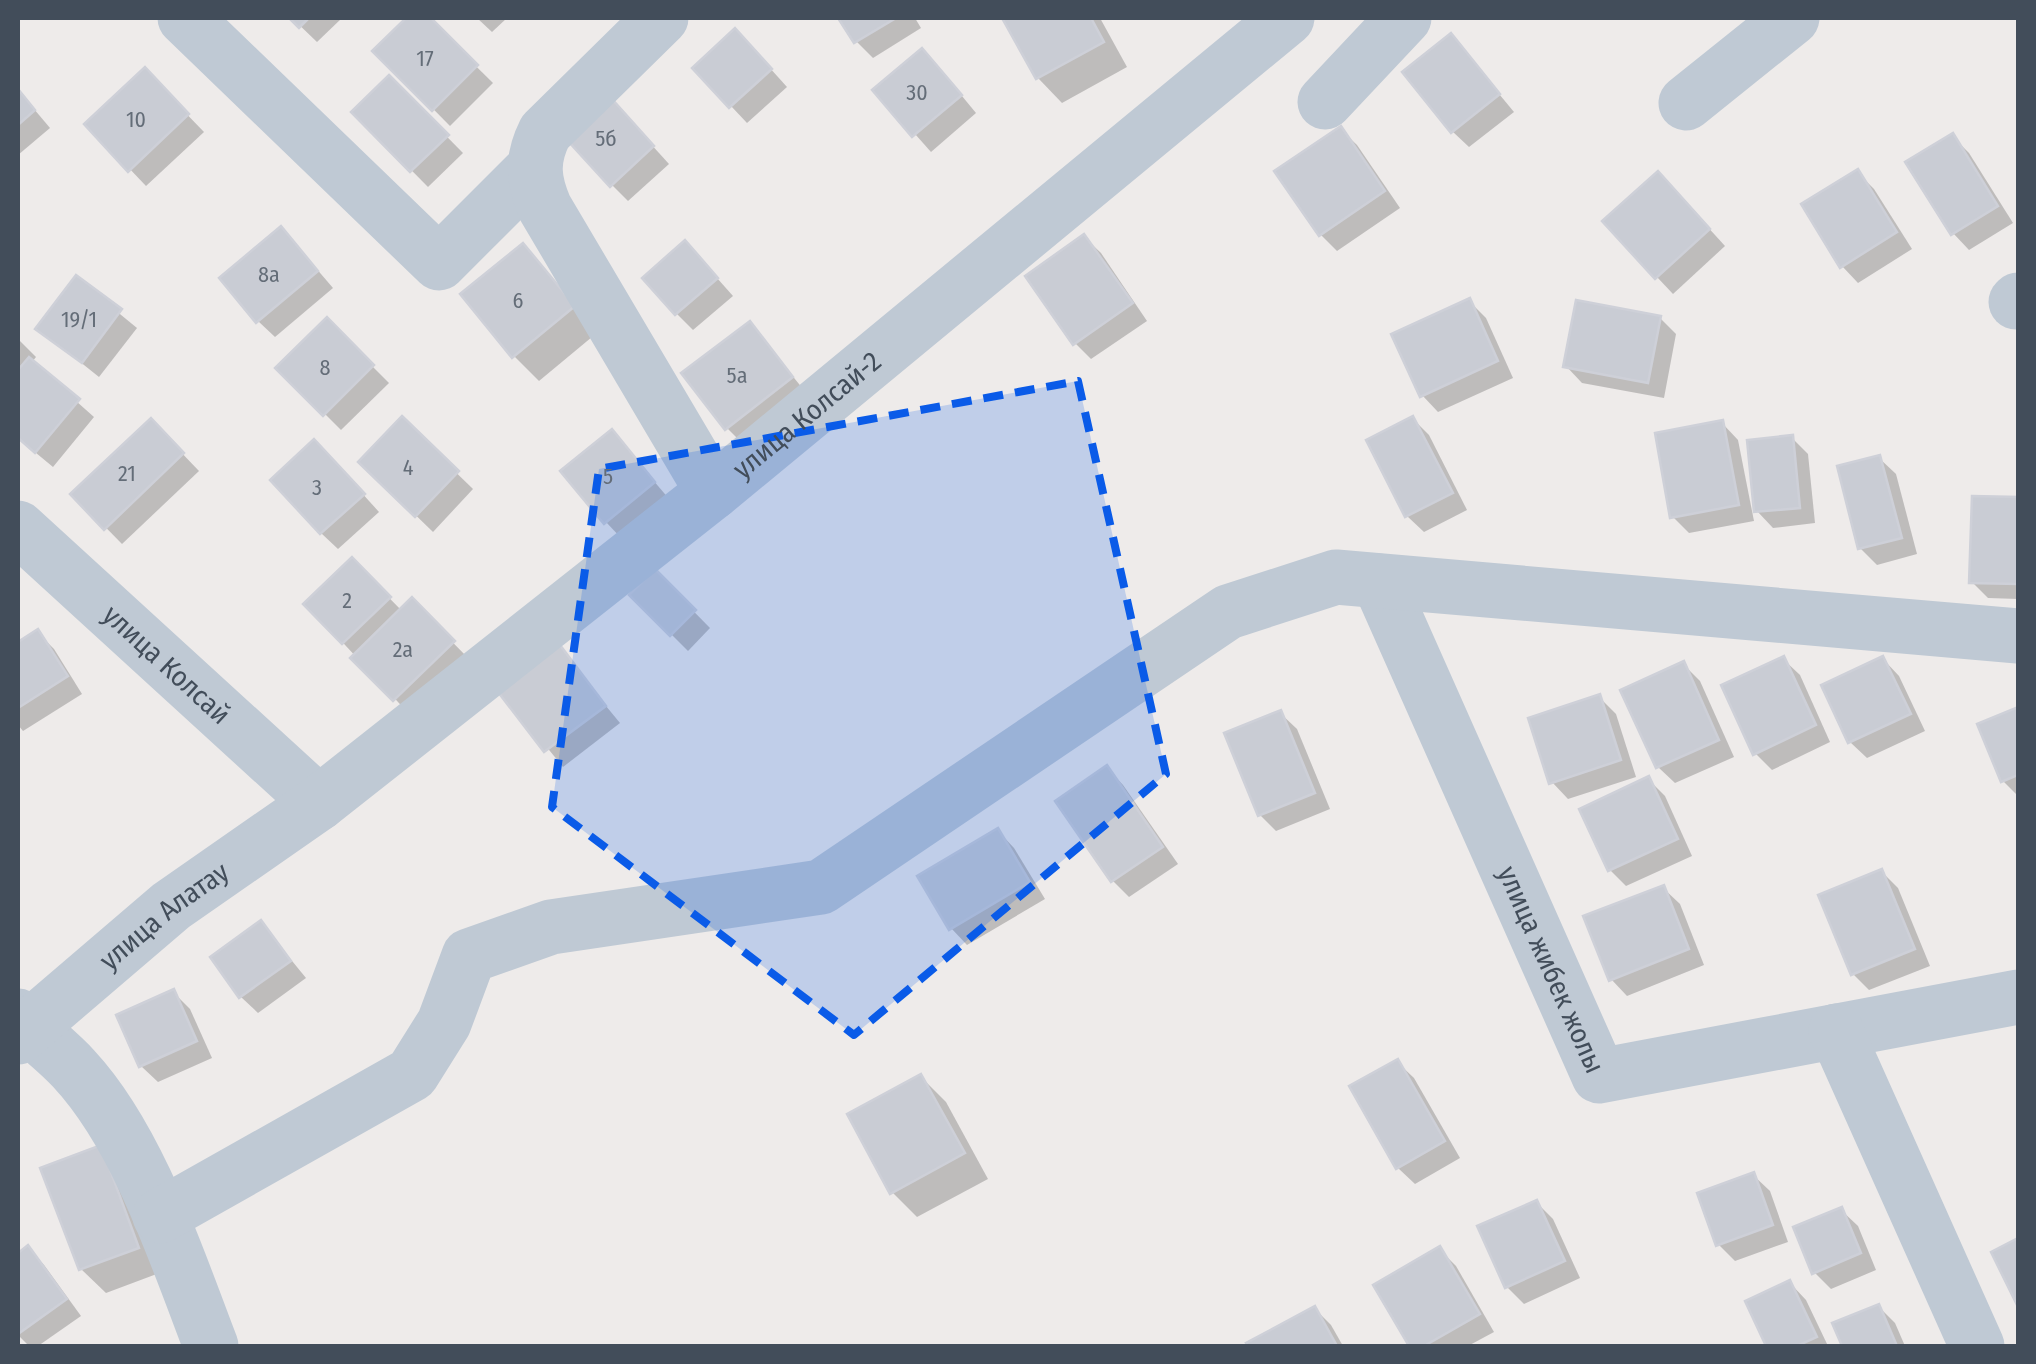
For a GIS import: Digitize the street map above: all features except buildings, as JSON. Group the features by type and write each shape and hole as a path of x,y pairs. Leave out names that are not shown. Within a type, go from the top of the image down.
{"street":[{"path":"185,18 440,263 533,169"},
{"path":"662,18 545,132 536,150 533,169 545,208 713,492"},
{"name":"улица Колсай-2","path":"319,802 713,492 1287,18"},
{"path":"1325,102 1404,18"},
{"path":"1686,103 1792,18"},
{"name":"улица Колсай","path":"18,528 319,802"},
{"path":"160,1216 412,1074 444,1023 469,956 551,926 821,888 1228,612 1336,577 2018,636"},
{"name":"улица жибек жолы","path":"1379,581 1599,1076 2018,997"},
{"name":"улица Алатау","path":"21,1027 172,906 319,802"},
{"path":"21,1027 74,1069 110,1117 160,1216 211,1346"},
{"path":"1836,1031 1977,1346"}],"highlighted area":[{"path":"1078,381 1166,774 854,1035 552,807 599,469"}]}
